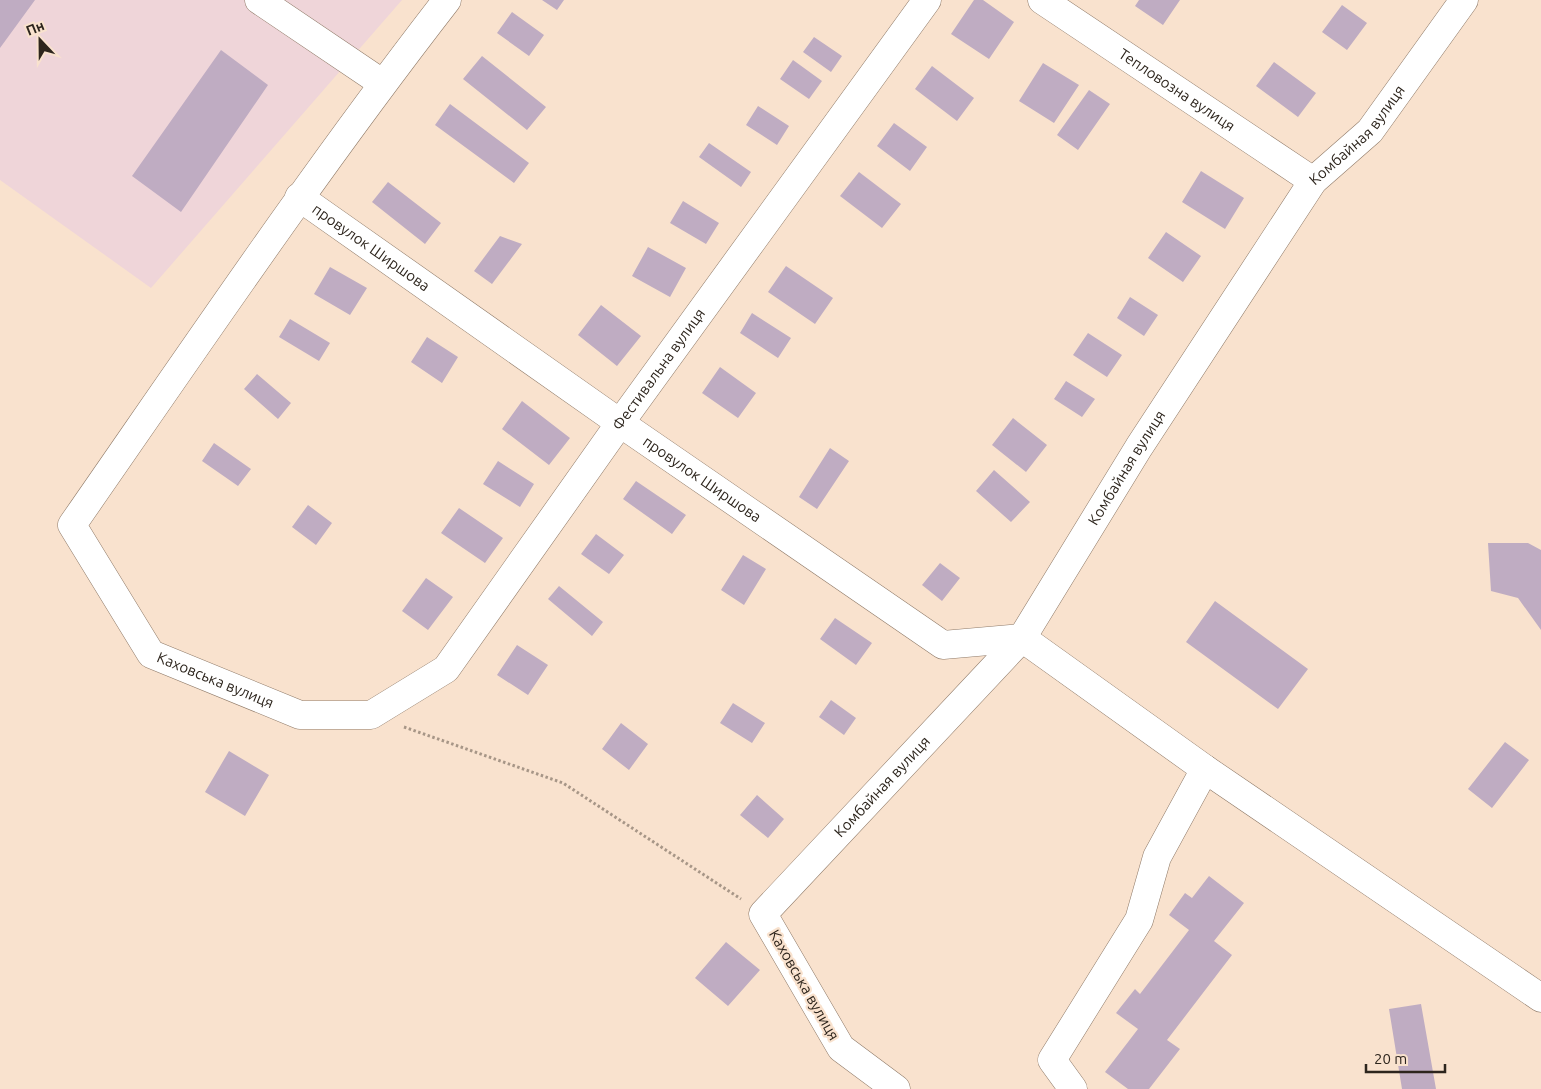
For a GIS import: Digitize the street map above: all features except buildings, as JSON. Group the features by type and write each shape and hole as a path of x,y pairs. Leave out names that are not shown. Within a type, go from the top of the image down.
{"street":[{"path":"259,0 382,83"},
{"path":"299,197 382,83 447,0"},
{"name":"Фестивальна вулиця","path":"370,715 446,669 620,424 927,0"},
{"name":"Тепловозна вулиця","path":"1042,0 1313,181"},
{"name":"Комбайная вулиця","path":"763,914 1022,638 1139,447 1313,181 1370,131 1464,0"},
{"name":"провулок Ширшова","path":"299,197 620,424 943,645 1022,638"},
{"name":"Каховська вулиця","path":"299,197 72,525 152,654 300,714 370,715"},
{"path":"1022,638 1205,769 1541,998"},
{"path":"1073,1089 1052,1060 1139,920 1157,857 1205,769"},
{"name":"Каховська вулиця","path":"763,914 841,1048 896,1089"}],"path":[{"path":"370,715 563,783 763,914"}],"shaded area":[{"path":"0,0 402,0 151,288 0,180"}]}
